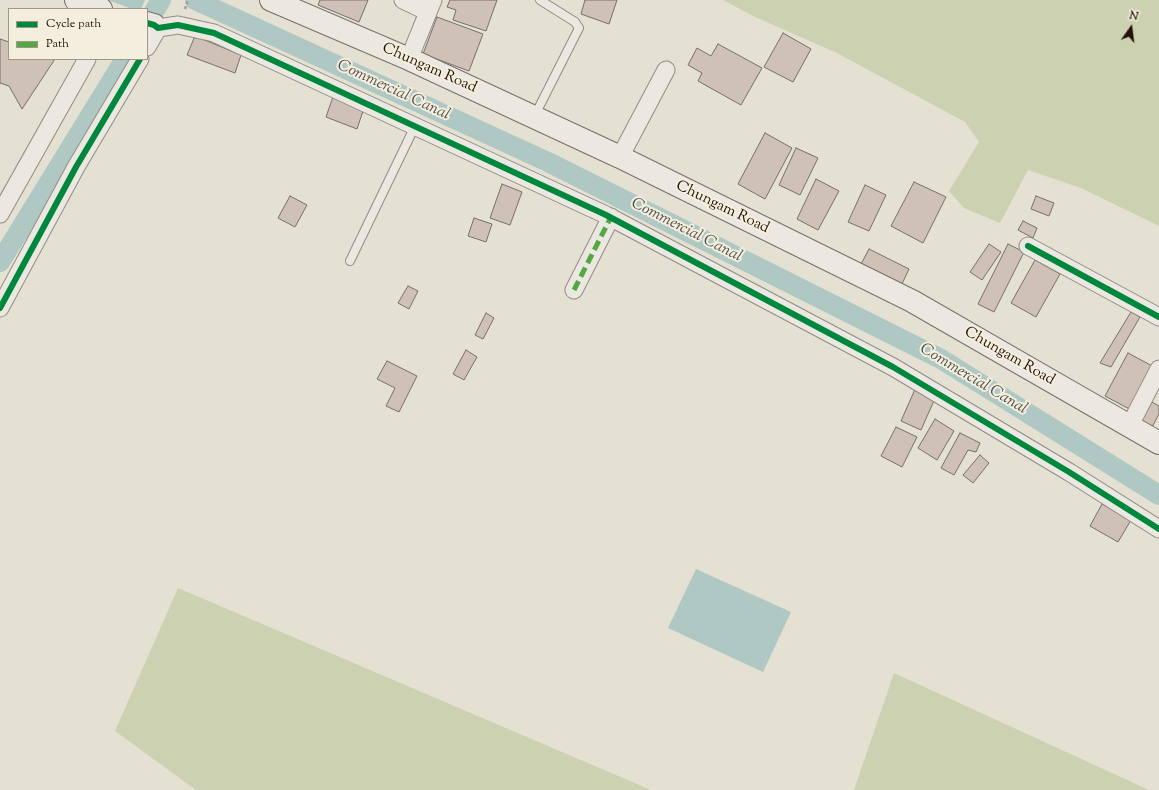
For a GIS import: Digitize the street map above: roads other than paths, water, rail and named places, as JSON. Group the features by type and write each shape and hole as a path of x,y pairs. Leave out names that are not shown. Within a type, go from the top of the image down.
{"main road":[{"path":"76,0 98,8"},
{"name":"Chungam Road","path":"271,0 409,59 620,158 912,301 1159,443"}],"street":[{"path":"403,0 431,6 409,59"},
{"path":"148,43 153,25 178,25 214,32 611,217 893,367 1069,472 1159,529"},
{"path":"0,214 86,60"},
{"path":"0,308 76,167 139,60"},
{"path":"620,158 666,70"},
{"path":"574,290 611,217"},
{"path":"1028,246 1159,317"},
{"path":"1130,425 1159,370"}],"lane":[{"path":"534,118 578,28 575,22 540,0"},
{"path":"350,261 415,126"}],"water":[{"path":"108,0 145,0 141,8 129,8"},
{"path":"696,569 791,612 763,672 668,628"}],"waterway":[{"path":"148,21 161,0"},
{"name":"Commercial Canal","path":"195,0 548,162 941,359 1159,495"},
{"path":"0,262 124,60"}]}
